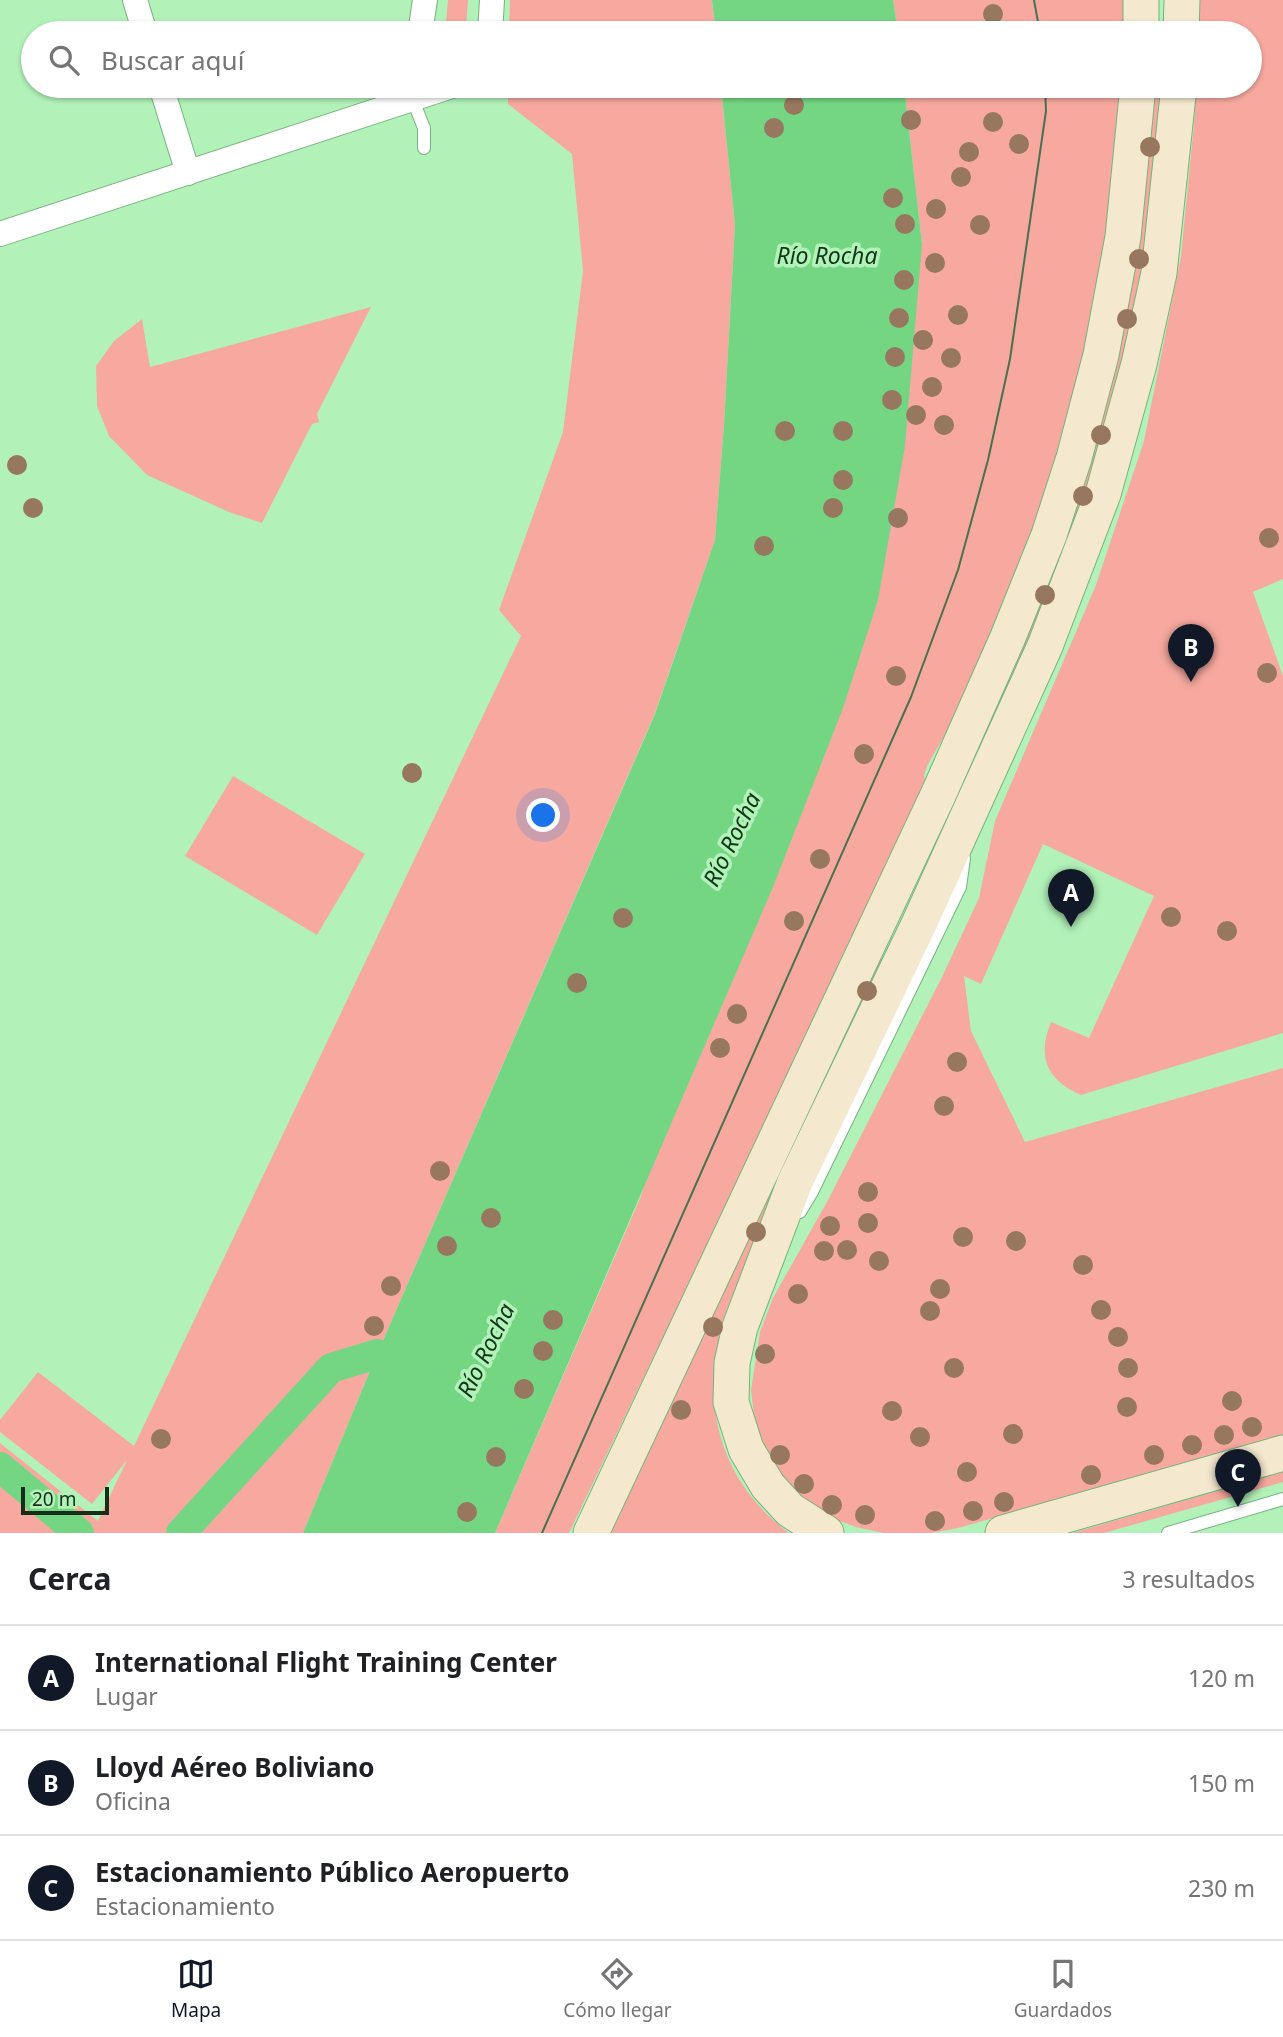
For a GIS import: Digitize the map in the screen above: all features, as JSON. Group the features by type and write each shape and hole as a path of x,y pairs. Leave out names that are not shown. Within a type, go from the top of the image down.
{"street":[{"path":"135,0 141,21"},
{"path":"422,21 425,0"},
{"path":"491,21 492,0"},
{"path":"1141,0 1141,21"},
{"path":"1181,21 1182,0"},
{"path":"166,98 188,173"},
{"path":"0,234 188,173 395,98"},
{"path":"597,1527 948,771 1008,637 1049,535 1101,355 1123,237 1137,98"},
{"path":"826,1533 790,1510 768,1486 746,1449 732,1402 732,1363 740,1327 795,1182 919,924 1045,646 1103,494 1139,364 1159,273 1178,98"},
{"path":"948,771 975,798"},
{"path":"1003,1533 1054,1525 1283,1453"}],"lane":[{"path":"414,98 424,128 424,148"},
{"path":"1168,1533 1283,1499"}],"shaded area":[{"path":"448,0 468,0 467,21 446,21"},
{"path":"510,0 712,0 715,21 509,21"},
{"path":"893,0 1124,0 1124,21 896,21"},
{"path":"1195,0 1283,0 1283,579 1253,592 1283,676 1283,1033 1081,1095 1060,1082 1052,1074 1045,1056 1051,1022 1089,1038 1154,896 1043,844 981,984 964,976 971,1031 1025,1142 1283,1068 1283,1436 958,1528 932,1533 884,1533 856,1527 826,1516 796,1494 766,1454 755,1424 751,1390 760,1332 773,1298 828,1200 942,977 979,898 995,821 1096,585 1144,441 1181,256 1195,98 1262,98 1262,21 1195,21"},
{"path":"508,98 722,98 735,225 715,540 655,713 372,1366 303,1533 0,1533 0,1443 98,1521 127,1460 92,1504 0,1432 0,1420 38,1372 134,1446 521,636 499,610 563,432 583,271 572,154 508,104"},
{"path":"905,98 1120,98 1110,232 1092,328 1043,508 971,689 927,766 924,776 927,787 569,1533 495,1533 641,1196 922,244"},
{"path":"1145,98 1160,98 1154,196 1141,279 1091,493 978,768 966,763 1028,622"},
{"path":"371,307 317,414 319,422 312,424 262,523 229,512 147,475 109,436 97,406 96,366 114,341 142,319 150,367"},
{"path":"233,776 365,854 317,935 185,856"},
{"path":"877,956 887,962 737,1284 723,1320 716,1355 716,1413 722,1441 732,1466 747,1491 766,1513 789,1533 611,1533 705,1319"},
{"path":"1283,1472 1283,1482 1104,1533 1072,1533"}],"water":[{"path":"712,0 893,0 896,21 715,21"},
{"name":"Río Rocha","path":"722,98 905,98 922,244 905,446 878,600 843,708 773,887 495,1533 303,1533 372,1366 655,714 715,540 735,225"}],"waterway":[{"path":"181,1533 331,1368 377,1354 413,1371"},
{"path":"0,1467 79,1533"}],"tram line":[{"path":"1034,0 1038,21"},
{"path":"542,1533 911,697 958,570 988,460 1010,359 1046,111 1045,98"}],"place":[{"name":"Lloyd Aéreo Boliviano","path":"1191,682"},
{"name":"International Flight Training Center","path":"1071,927"},
{"name":"Estacionamiento Público Aeropuerto","path":"1238,1507"}]}
